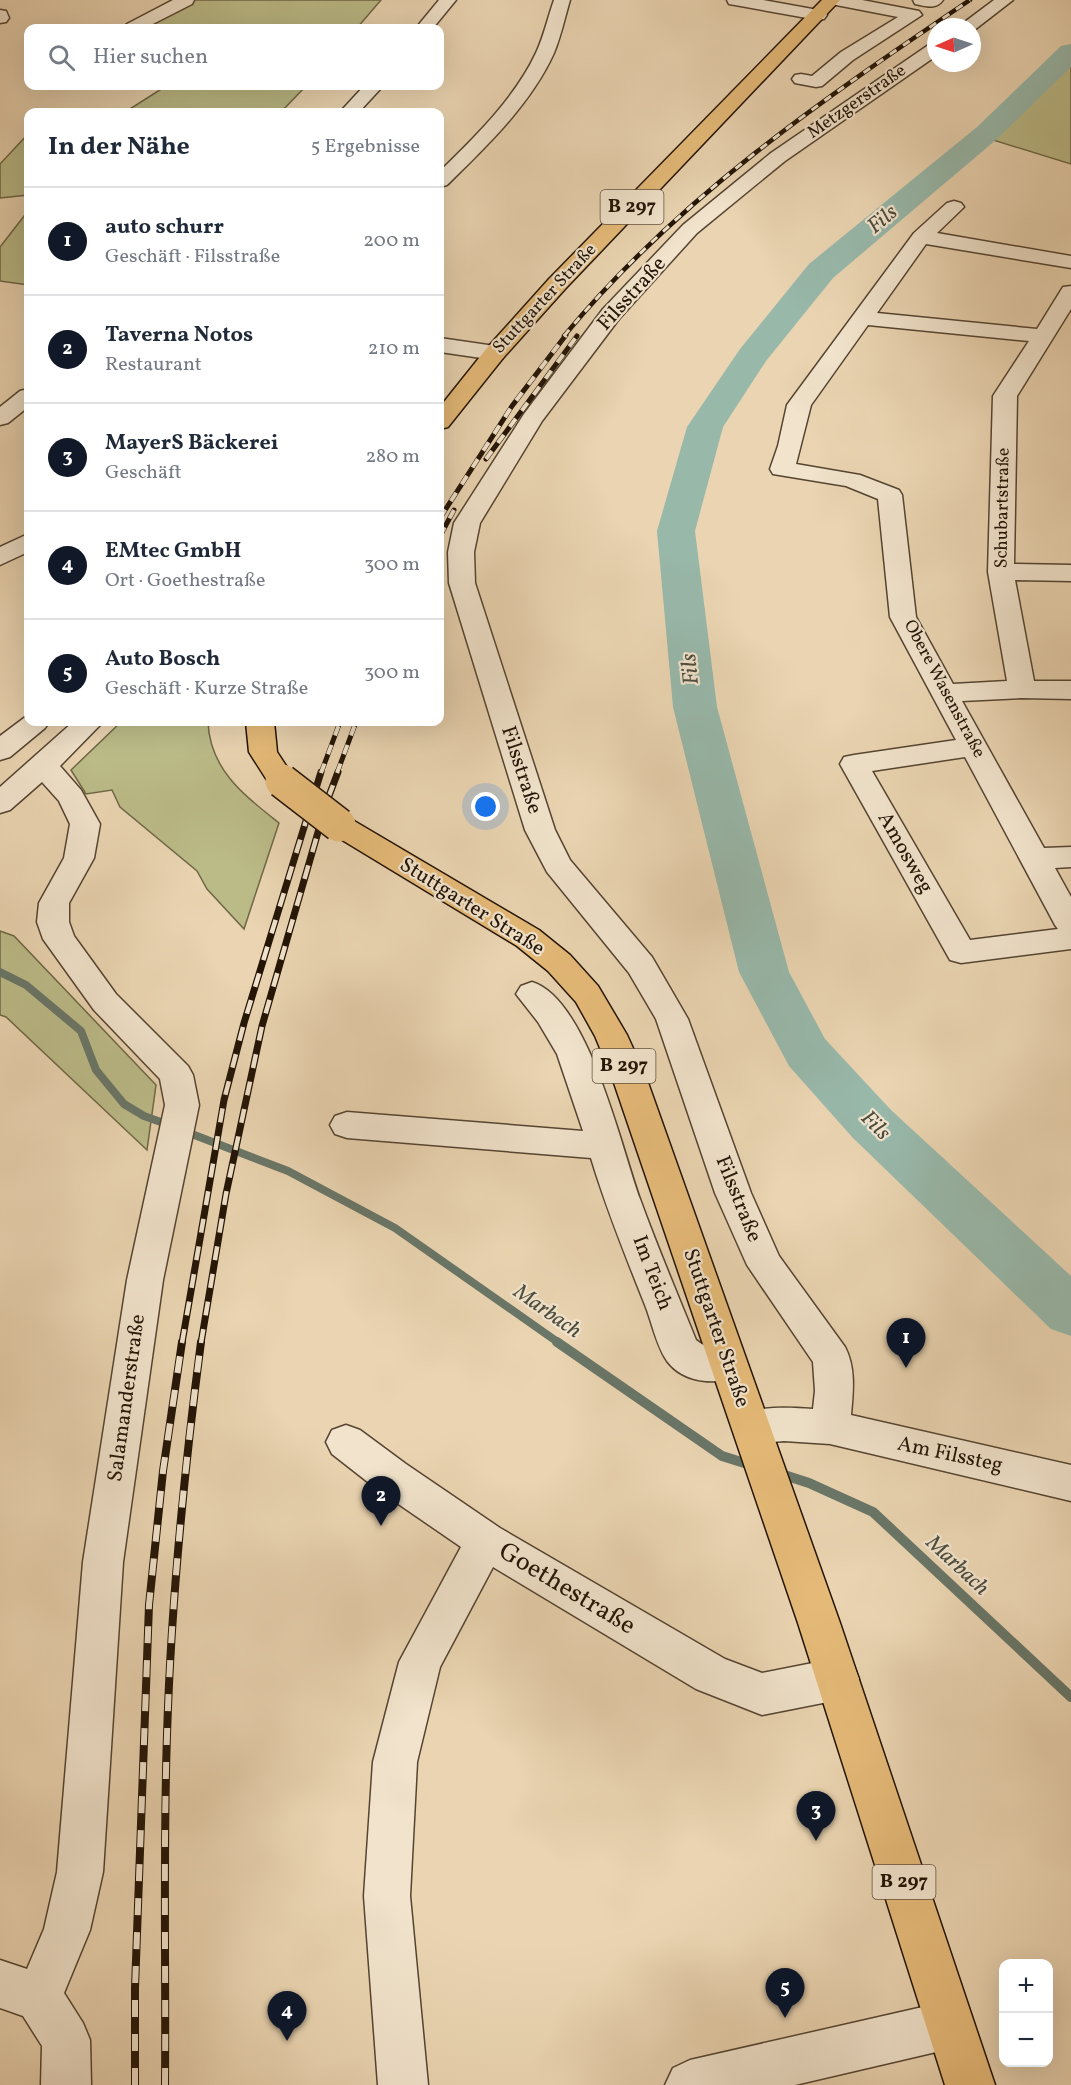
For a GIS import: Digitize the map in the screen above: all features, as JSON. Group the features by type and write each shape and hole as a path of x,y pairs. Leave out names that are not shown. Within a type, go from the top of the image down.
{"main road":[{"name":"Stuttgarter Straße","path":"444,417 495,353 557,284 828,5"},
{"name":"Stuttgarter Straße","path":"260,726 263,752 282,782 339,825 528,938 560,963 587,994 611,1035 629,1077 838,1679 970,2085"}],"street":[{"path":"141,24 186,0"},
{"path":"427,24 448,0"},
{"path":"444,177 500,116 532,76 545,53 562,0"},
{"path":"735,0 828,5 925,4"},
{"path":"980,18 1005,0"},
{"path":"801,79 816,82 847,56 925,4"},
{"name":"Metzgerstraße","path":"778,157 927,54"},
{"path":"353,108 370,90"},
{"name":"Filsstraße","path":"778,157 690,230 611,314 532,418 467,523 461,552 462,583 540,830 558,865 641,965 672,1019 733,1193 765,1265 832,1358 834,1390 830,1427"},
{"name":"Obere Wasenstraße","path":"954,207 921,237 799,405 790,446 782,469 854,481 878,488 890,495 903,617 1071,925"},
{"path":"921,237 1071,262"},
{"name":"Schubartstraße","path":"1022,689 1001,572 1005,396 1071,292"},
{"path":"862,318 1043,336"},
{"path":"444,346 495,353"},
{"path":"0,418 24,399"},
{"path":"0,557 24,544"},
{"path":"1001,572 1071,573"},
{"path":"944,693 1022,689 1071,690"},
{"path":"0,752 29,726"},
{"path":"0,802 44,765 85,726"},
{"name":"Amosweg","path":"975,747 854,764 961,952 1071,938"},
{"name":"Salamanderstraße","path":"44,765 71,797 85,824 79,858 54,903 53,922 59,939 105,1002 176,1075 182,1105 157,1215 138,1319 104,1562 80,1872 68,1930 20,1991 66,2040 66,2085"},
{"path":"1035,858 1071,856"},
{"name":"Im Teich","path":"532,994 548,1010 569,1040 590,1091 611,1166 681,1350 699,1365 729,1365"},
{"path":"347,1125 605,1146"},
{"name":"Am Filssteg","path":"755,1441 784,1424 830,1427 1071,1483"},
{"path":"346,1442 392,1477 486,1541"},
{"name":"Goethestraße","path":"403,2085 387,1896 395,1762 420,1662 486,1541 711,1674 762,1694 838,1679"},
{"path":"690,2085 949,2025"}],"green space":[{"path":"192,0 381,0 360,24 150,24"},
{"path":"1071,63 1071,164 993,140"},
{"path":"160,90 302,90 285,108 131,108"},
{"path":"24,138 24,195 0,198 0,164"},
{"path":"24,216 24,284 0,281 0,247"},
{"path":"117,726 208,726 210,739 222,768 253,802 279,823 244,929 207,889 197,871 120,807 112,790 86,794 71,770"},
{"path":"0,931 14,936 156,1085 147,1150 6,1017 0,1015"}],"waterway":[{"name":"Fils","path":"1071,52 987,133 821,271 752,356 705,427 676,531 695,707 764,972 807,1052 872,1124 1071,1312"},
{"name":"Marbach","path":"0,972 26,985 81,1031 96,1070 124,1104 144,1116 172,1126"},
{"name":"Marbach","path":"184,1131 288,1171 395,1228 559,1343"},
{"name":"Marbach","path":"557,1342 722,1456 754,1466"},
{"name":"Marbach","path":"778,1473 809,1483 873,1512 1071,1697"}],"railway":[{"path":"564,336 608,286 704,195 755,153 860,75 970,0"},
{"path":"444,512 512,406 566,335"},
{"path":"486,459 577,336"},
{"path":"444,529 454,510"},
{"path":"321,773 339,726"},
{"path":"337,773 355,726"},
{"path":"182,1343 224,1100 244,1023 321,772"},
{"path":"201,1343 226,1194 262,1026 327,801 338,772"},
{"path":"135,2085 135,1988 149,1605 163,1471 182,1342"},
{"path":"165,2085 165,1823 169,1686 179,1538 201,1342"}],"place":[{"name":"auto schurr","path":"906,1368"},
{"name":"Taverna Notos","path":"381,1526"},
{"name":"MayerS Bäckerei","path":"816,1841"},
{"name":"Auto Bosch","path":"785,2018"},
{"name":"EMtec GmbH","path":"287,2041"}]}
